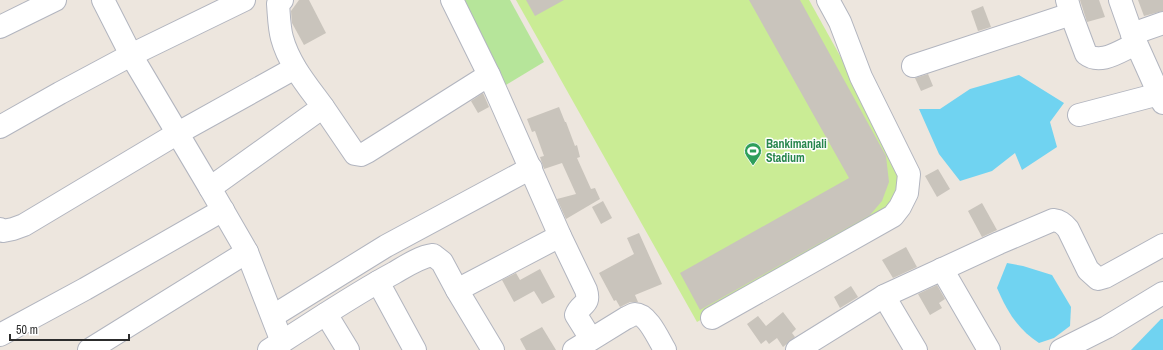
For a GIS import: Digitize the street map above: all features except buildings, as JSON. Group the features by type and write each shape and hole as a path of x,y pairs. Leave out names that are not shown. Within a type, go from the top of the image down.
{"street":[{"path":"0,28 55,0"},
{"path":"103,0 130,56 178,133 247,252 273,316 273,348"},
{"path":"0,127 130,56 244,0"},
{"path":"452,0 489,75 588,296 587,301 577,311 576,315 583,345 635,314 643,316 648,322 664,350"},
{"path":"712,318 893,216 900,207 907,193 909,174 861,77 840,22 828,0"},
{"path":"1079,115 1161,98 1134,39 1120,0"},
{"path":"278,1 281,36 294,68 355,154 361,155 367,152 489,75"},
{"path":"913,66 1069,7 1086,54 1090,58 1096,60 1104,58 1163,23"},
{"path":"0,229 2,231 8,230 24,225 178,133 294,68"},
{"path":"210,188 323,107"},
{"path":"273,316 386,246 531,168"},
{"path":"0,335 78,293 223,210"},
{"path":"797,350 884,296 999,242 1053,220 1060,221 1068,229 1088,270 1098,279 1105,277 1163,245"},
{"path":"457,290 560,236"},
{"path":"89,350 247,252"},
{"path":"273,348 378,282 427,256 433,255 442,262 493,350"},
{"path":"942,269 989,350"},
{"path":"378,282 415,350"},
{"path":"1060,350 1107,327 1163,293"},
{"path":"884,296 916,350"},
{"path":"326,314 348,350"}],"green space":[{"path":"458,0 510,0 544,62 501,88"},
{"name":"Bankimanjali Stadium","path":"516,0 809,0 894,153 898,179 892,204 879,219 697,322"}],"water":[{"path":"1019,75 1064,103 1050,122 1057,147 1022,170 1015,153 992,171 960,181 939,154 919,109 940,109 970,89"},
{"path":"1007,263 1023,266 1052,275 1071,307 1070,326 1054,338 1039,343 1019,326 1009,312 997,288"},
{"path":"1161,319 1163,319 1163,350 1131,350"}],"place":[{"name":"Bankimanjali Stadium","path":"753,166"}]}
